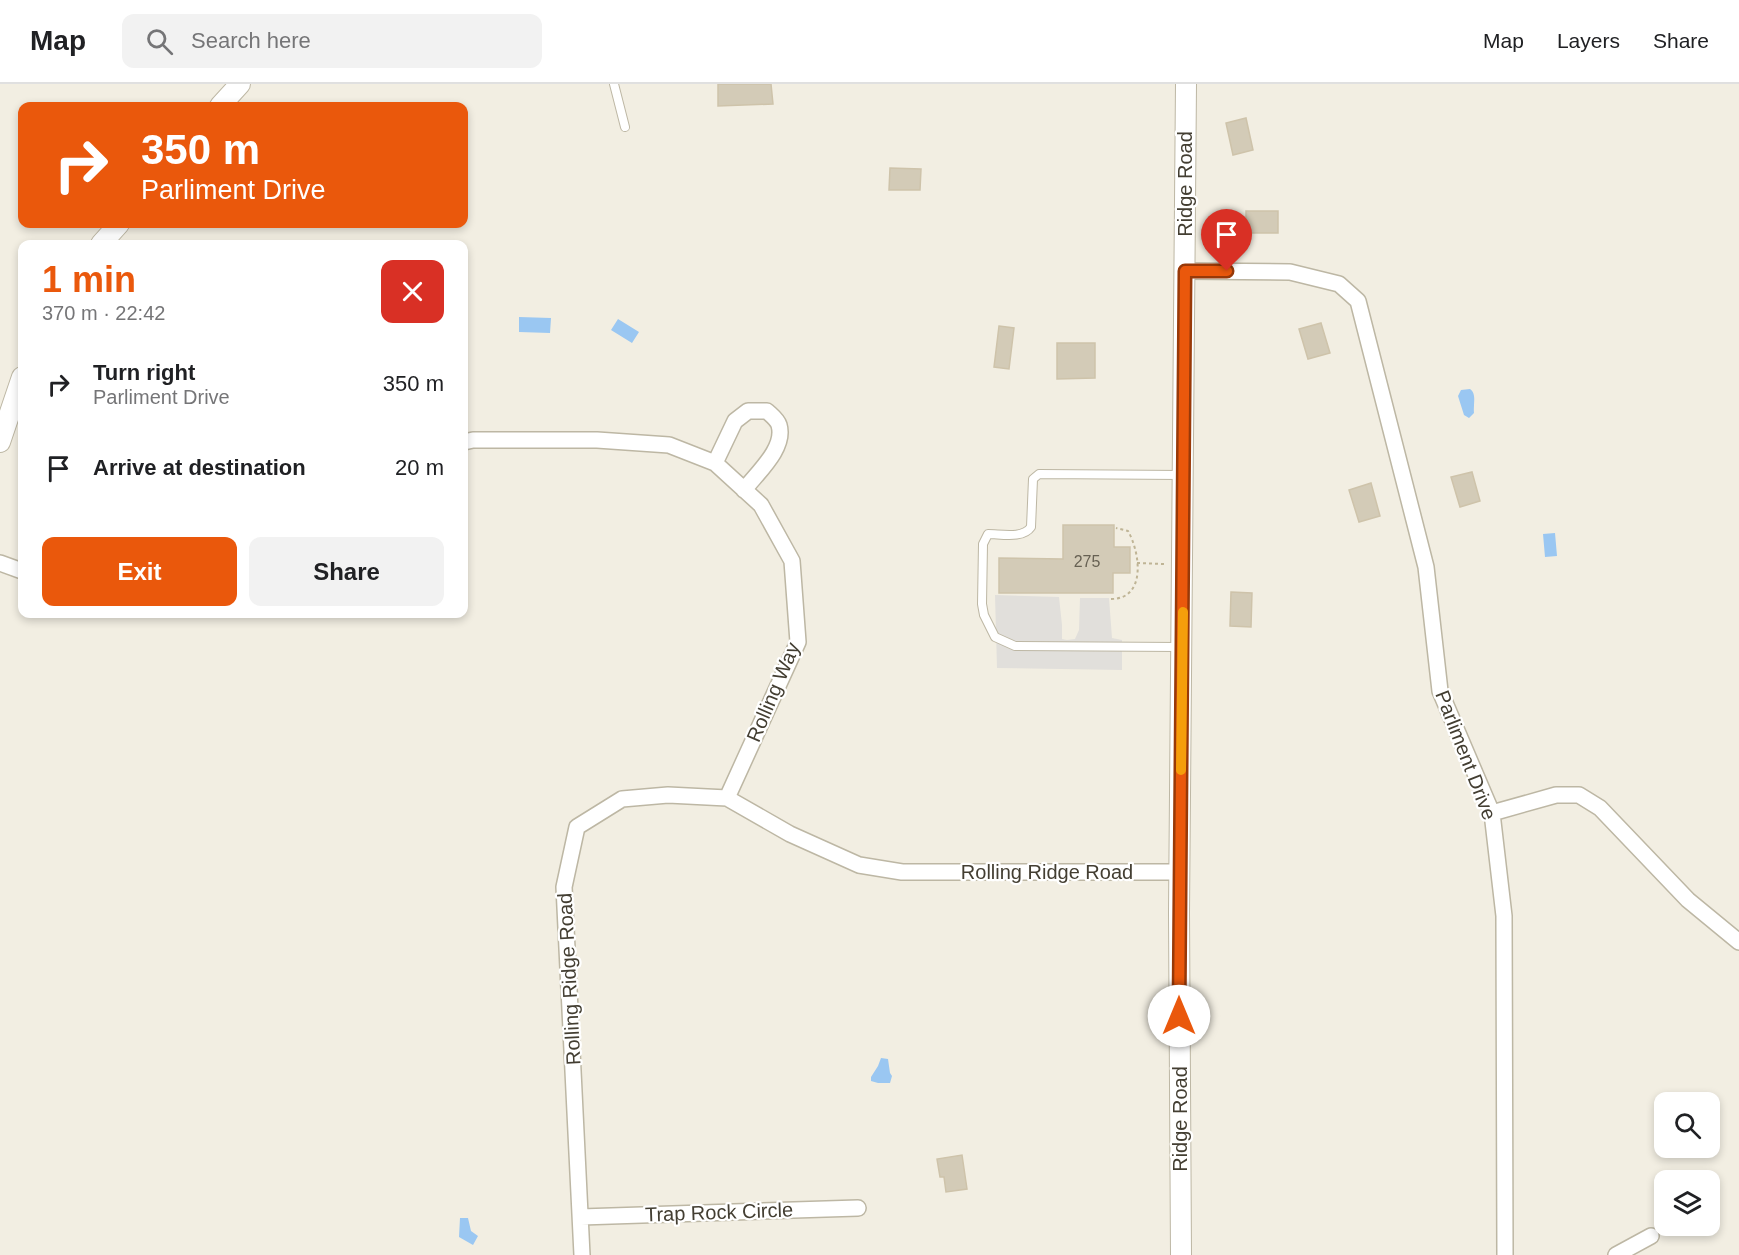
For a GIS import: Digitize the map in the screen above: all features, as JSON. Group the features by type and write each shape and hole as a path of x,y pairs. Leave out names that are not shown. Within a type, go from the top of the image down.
{"street":[{"path":"224,102 240,84"},
{"name":"Ridge Road","path":"1181,1255 1179,872 1186,84"},
{"path":"105,240 115,228"},
{"name":"Parliment Drive","path":"1185,271 1290,272 1339,284 1358,301 1426,567 1440,691 1492,813 1504,916 1505,1255"},
{"path":"0,442 18,389"},
{"path":"716,463 735,421 748,411 767,411 778,422 781,438 744,490"},
{"name":"Rolling Way","path":"468,441 597,440 669,445 716,463 761,505 792,561 798,642 727,798"},
{"path":"0,563 18,570"},
{"name":"Rolling Ridge Road","path":"582,1255 564,887 577,827 622,799 668,795 727,798 790,834 859,865 878,869 902,872 1179,872"},
{"path":"1492,813 1556,795 1579,795 1600,808 1688,900 1739,942"},
{"name":"Trap Rock Circle","path":"581,1217 858,1208"},
{"path":"1616,1255 1651,1236"}],"lane":[{"path":"614,84 625,127"},
{"path":"1182,647 1006,644 995,637 987,624 982,604 982,580 983,544 988,534 1022,534 1029,531 1033,479 1039,474 1184,475"}],"path":[{"path":"1112,599 1120,599 1130,593 1136,585 1137,563 1133,540 1128,531 1116,528"},
{"path":"1137,563 1183,564"}],"shaded area":[{"path":"995,595 1059,597 1062,639 1067,640 1075,639 1079,630 1080,598 1109,598 1112,638 1122,640 1122,670 997,668"}],"water":[{"path":"519,317 551,318 550,333 519,332"},
{"path":"618,319 639,332 632,343 611,330"},
{"path":"1470,389 1474,396 1474,413 1469,418 1464,415 1458,396 1461,390"},
{"path":"1555,533 1557,556 1545,557 1543,534"},
{"path":"881,1058 888,1059 892,1076 890,1083 871,1081"},
{"path":"460,1218 468,1218 471,1231 478,1236 473,1245 459,1237"}],"building":[{"path":"718,84 771,84 773,104 718,106"},
{"path":"1246,118 1253,150 1233,155 1226,123"},
{"path":"890,168 921,169 920,190 889,190"},
{"path":"1246,211 1278,211 1278,233 1246,233"},
{"path":"1321,323 1330,353 1308,359 1299,329"},
{"path":"999,326 1014,328 1009,369 994,367"},
{"path":"1057,343 1095,343 1095,378 1057,379"},
{"path":"1472,472 1480,501 1460,507 1451,477"},
{"path":"1371,483 1380,516 1359,522 1349,490"},
{"path":"1063,525 1114,525 1114,547 1130,547 1130,573 1113,573 1113,593 999,593 999,558 1063,559"},
{"path":"1231,592 1252,593 1251,627 1230,626"},
{"path":"962,1155 967,1189 946,1192 944,1177 940,1177 937,1159"}],"slow traffic":[{"path":"1181,770 1183,612"}],"route":[{"path":"1179,1016 1185,271 1227,271"}]}
